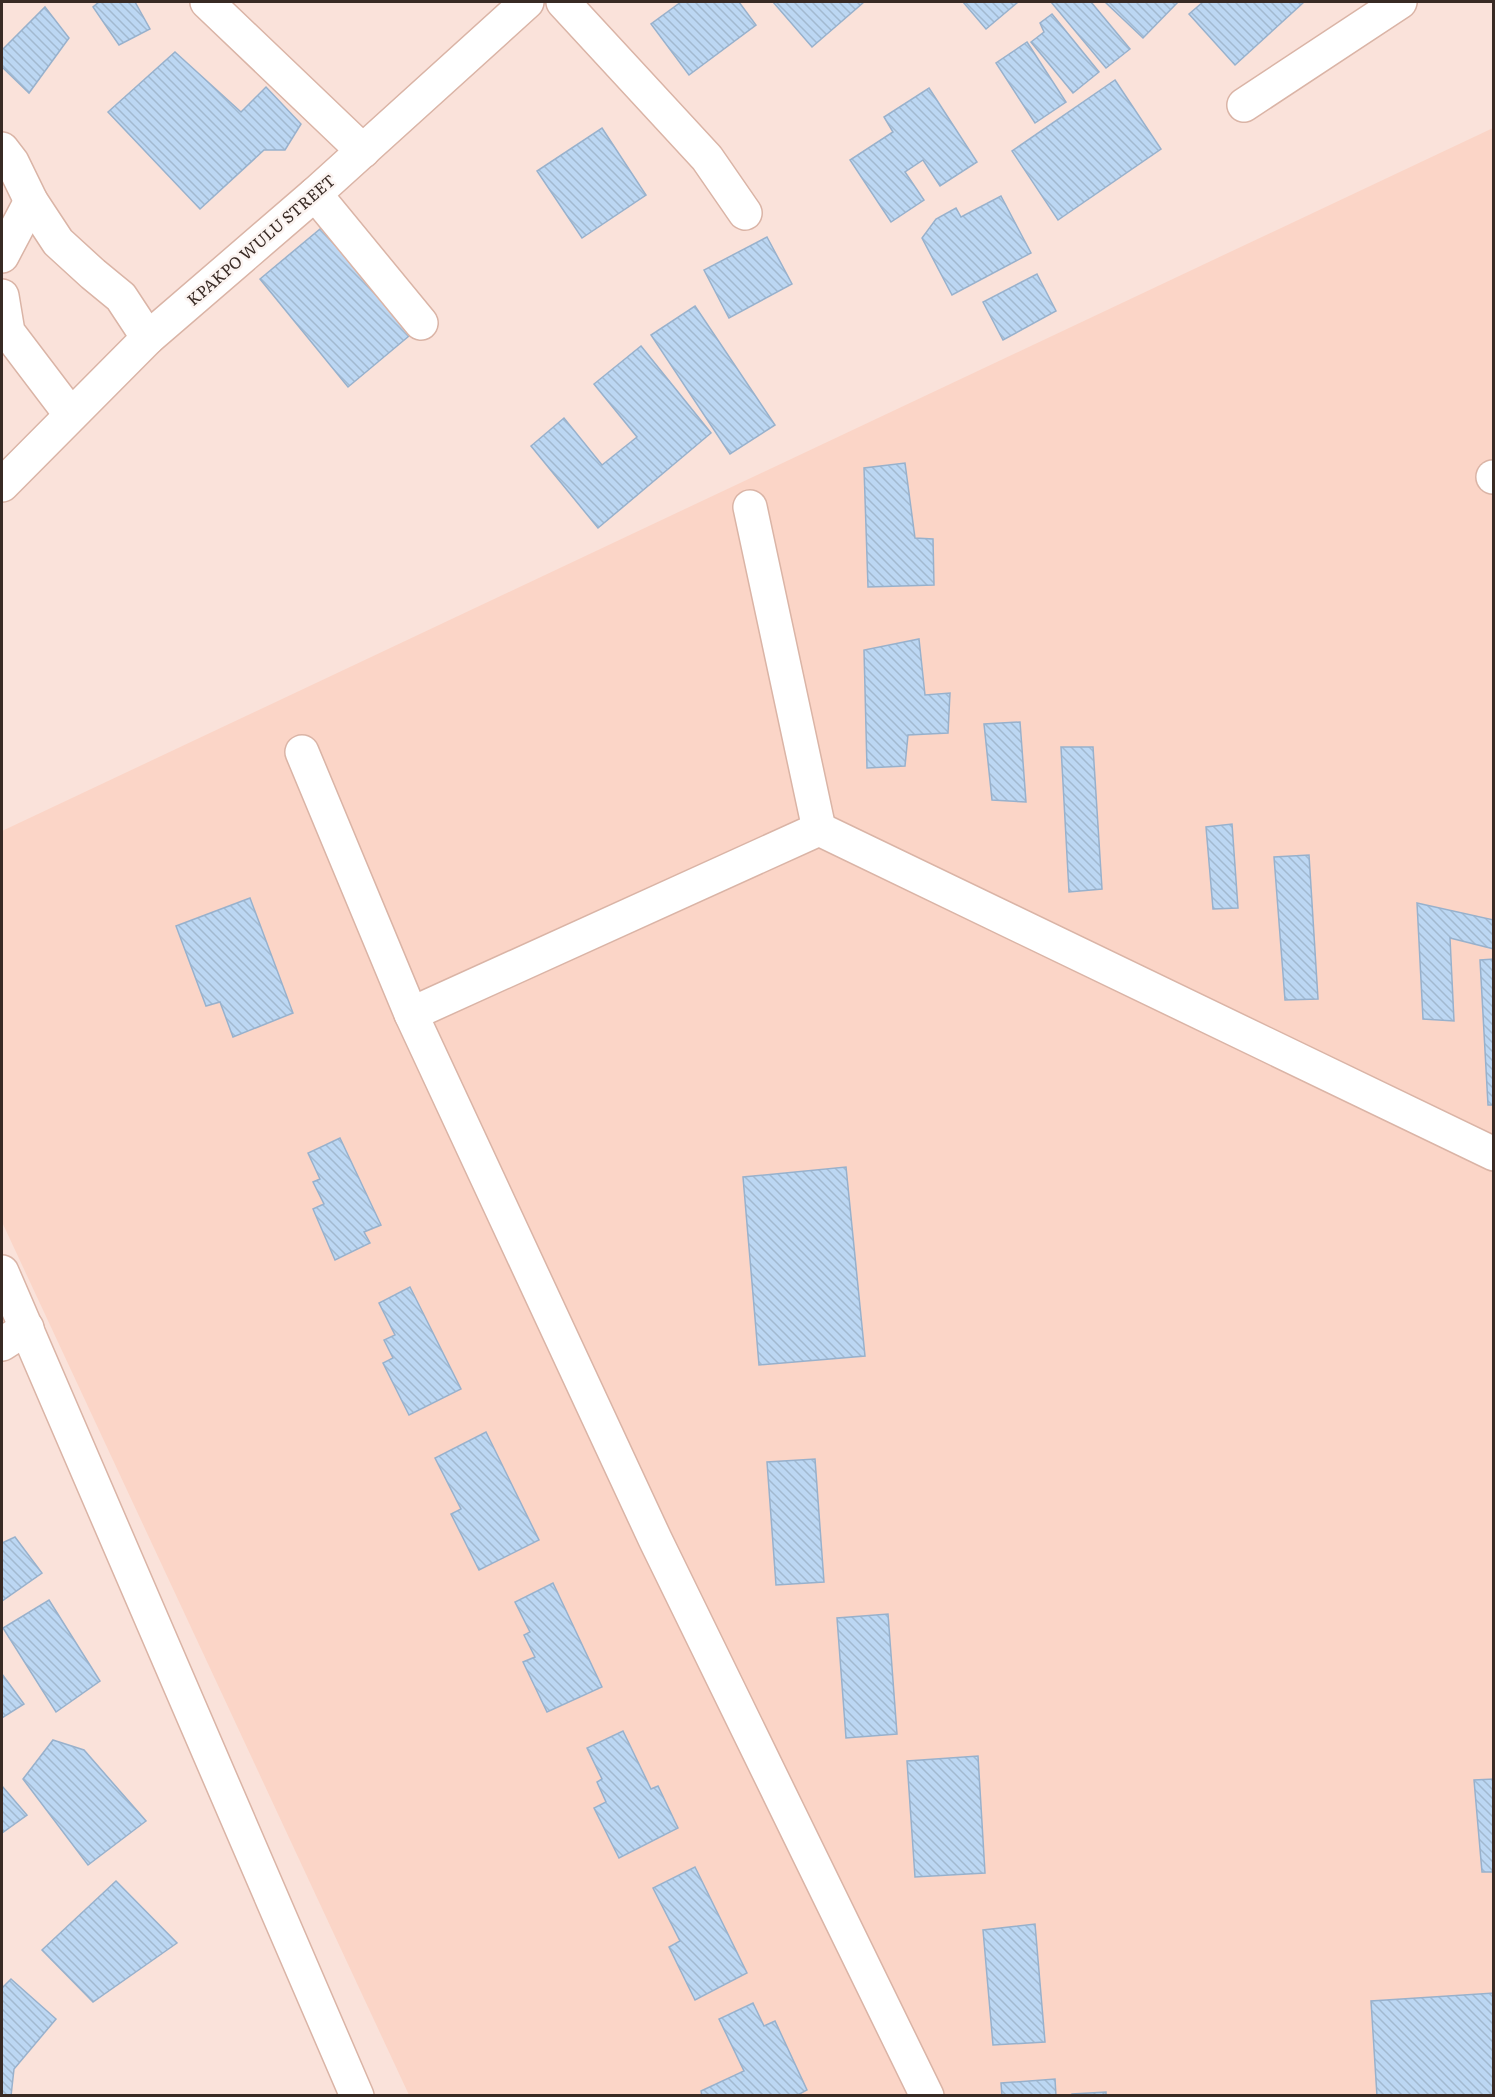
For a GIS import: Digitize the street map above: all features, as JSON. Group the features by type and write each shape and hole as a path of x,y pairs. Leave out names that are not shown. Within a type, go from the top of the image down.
{"street":[{"name":"KPAKPO WULU STREET","path":"2,484 148,338 315,194 527,2"},
{"path":"563,2 707,158 745,213"},
{"path":"1244,105 1400,2"},
{"path":"222,6 363,151"},
{"path":"2,149 12,162 31,201 58,242 121,297 148,338"},
{"path":"315,194 421,323"},
{"path":"2,256 31,201"},
{"path":"2,296 8,332 71,415"},
{"path":"750,507 819,829"},
{"path":"302,752 411,1014 656,1539 927,2096"},
{"path":"411,1014 819,829"},
{"path":"819,829 1494,1154"},
{"path":"2,1272 14,1336 357,2096"}],"shaded area":[{"path":"1493,128 1493,2095 409,2095 2,1222 2,831"}],"building":[{"path":"99,2 135,2 150,29 119,45 93,7"},
{"path":"681,2 739,2 756,25 689,75 651,24"},
{"path":"773,2 864,2 812,47"},
{"path":"963,2 1018,2 986,29"},
{"path":"1051,2 1091,2 1130,49 1106,68"},
{"path":"1105,2 1178,2 1143,38"},
{"path":"1203,2 1304,2 1235,65 1189,14"},
{"path":"45,7 69,38 29,93 2,67 2,50"},
{"path":"1052,14 1099,72 1073,93 1031,42 1044,32 1040,23"},
{"path":"1027,42 1066,102 1035,123 996,63"},
{"path":"175,52 241,112 266,87 301,124 285,150 264,150 200,209 108,112"},
{"path":"1115,80 1161,149 1058,220 1012,151"},
{"path":"929,88 977,162 940,186 923,160 905,172 924,200 891,222 850,160 893,132 884,117"},
{"path":"602,128 646,195 582,238 537,171"},
{"path":"1001,196 1031,253 952,295 922,238 936,219 956,208 961,217"},
{"path":"326,224 415,331 348,387 260,279"},
{"path":"767,237 792,284 729,318 704,270"},
{"path":"1037,274 1056,311 1003,340 983,302"},
{"path":"695,306 775,425 730,454 651,335"},
{"path":"641,346 711,433 598,528 531,446 564,418 602,465 637,437 594,384"},
{"path":"905,463 915,538 933,539 934,585 868,587 864,468"},
{"path":"919,639 925,695 950,693 948,733 908,735 905,766 867,768 864,650"},
{"path":"1020,722 1026,802 992,800 984,724"},
{"path":"1061,747 1093,747 1102,889 1069,892"},
{"path":"1232,824 1238,908 1213,909 1206,827"},
{"path":"1309,855 1318,999 1285,1000 1274,857"},
{"path":"250,898 293,1013 233,1037 220,1002 206,1006 176,926"},
{"path":"1417,903 1494,920 1494,949 1450,938 1454,1021 1423,1019"},
{"path":"1494,959 1494,1105 1488,1105 1480,960"},
{"path":"340,1138 381,1225 364,1232 370,1243 335,1260 313,1209 324,1204 313,1182 320,1179 308,1153"},
{"path":"846,1167 865,1356 759,1365 743,1177"},
{"path":"410,1287 461,1389 409,1415 383,1363 393,1358 384,1340 395,1335 379,1303"},
{"path":"486,1432 539,1540 479,1570 451,1514 461,1509 435,1458"},
{"path":"815,1459 824,1582 776,1585 767,1462"},
{"path":"15,1537 42,1573 2,1601 2,1543"},
{"path":"553,1583 602,1687 547,1712 523,1662 535,1657 524,1635 530,1632 515,1602"},
{"path":"49,1600 100,1681 56,1712 3,1628"},
{"path":"888,1614 897,1734 846,1738 837,1618"},
{"path":"2,1674 24,1704 2,1718"},
{"path":"623,1731 651,1789 658,1786 678,1828 619,1858 594,1808 606,1802 597,1782 602,1779 587,1748"},
{"path":"53,1740 84,1750 146,1821 88,1865 23,1779"},
{"path":"978,1756 985,1873 915,1877 907,1761"},
{"path":"1494,1779 1494,1872 1482,1872 1474,1780"},
{"path":"2,1786 27,1815 2,1833"},
{"path":"695,1867 747,1973 695,2000 669,1947 680,1941 653,1888"},
{"path":"116,1881 177,1943 93,2002 42,1950"},
{"path":"1035,1924 1045,2042 993,2045 983,1930"},
{"path":"11,1979 56,2019 14,2069 11,2096 2,2096 2,1988"},
{"path":"1494,1993 1494,2096 1377,2096 1371,2001"},
{"path":"753,2003 764,2026 775,2021 807,2090 796,2096 702,2096 701,2091 744,2071 719,2019"},
{"path":"1055,2079 1056,2096 1002,2096 1001,2083"},
{"path":"1106,2092 1106,2096 1072,2096 1072,2094"}]}
